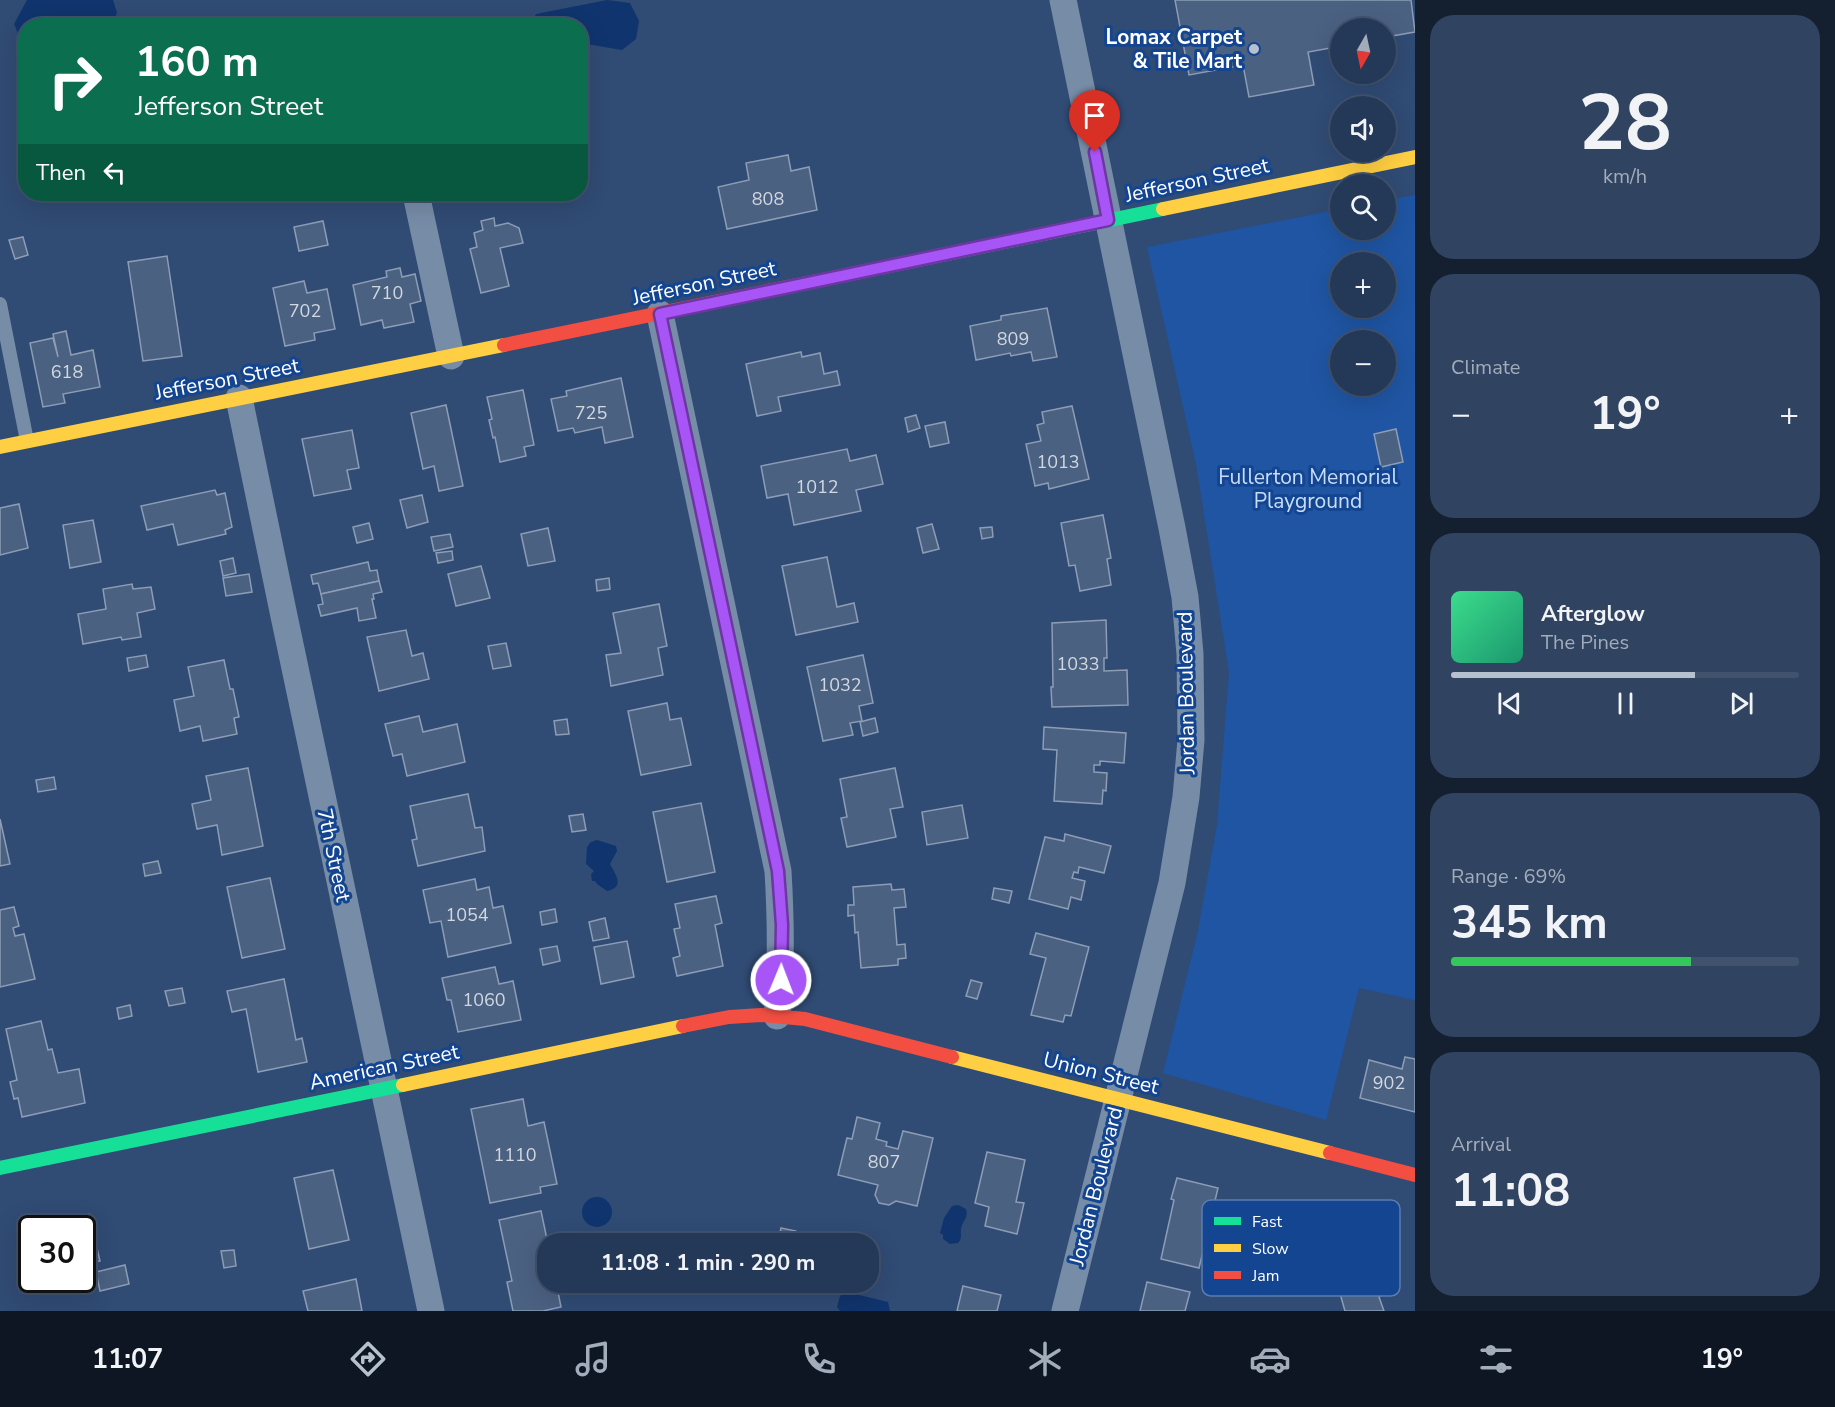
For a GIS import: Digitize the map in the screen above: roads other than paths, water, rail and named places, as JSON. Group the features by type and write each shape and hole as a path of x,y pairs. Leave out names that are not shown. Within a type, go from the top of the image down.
{"street":[{"name":"Jordan Boulevard","path":"1063,0 1185,597 1190,654 1191,740 1186,798 1172,883 1065,1311"},
{"name":"Jefferson Street","path":"0,447 660,314 1415,157"},
{"path":"418,201 451,356"},
{"path":"660,314 778,871 782,925 781,980 777,1016"},
{"name":"7th Street","path":"239,398 431,1311"},
{"name":"Union Street","path":"777,1016 806,1019 1415,1175"},
{"name":"American Street","path":"0,1168 729,1017 777,1016"}],"lane":[{"path":"0,304 27,441"}],"place":[{"name":"Lomax Carpet & Tile Mart","path":"1254,49"}],"park label":[{"name":"Fullerton Memorial Playground","path":"1308,489"}]}
